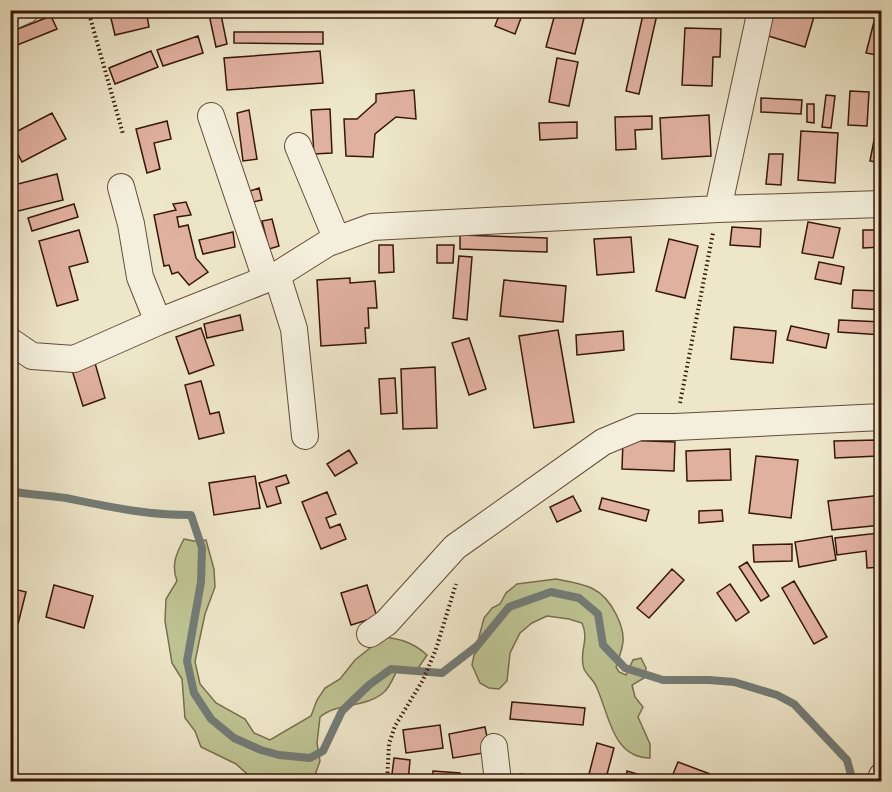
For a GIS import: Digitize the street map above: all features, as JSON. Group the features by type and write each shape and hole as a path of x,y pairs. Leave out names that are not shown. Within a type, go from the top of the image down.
{"street":[{"path":"10,17 26,10"},
{"path":"718,209 761,10"},
{"path":"211,116 271,277 294,329 305,436"},
{"path":"298,146 337,240"},
{"path":"121,187 131,224 140,277 158,322"},
{"path":"10,341 32,356 74,359 158,322 271,277 337,240 372,227 718,209 882,204"},
{"path":"370,634 386,623 455,547 603,442 639,427 882,417"},
{"path":"494,747 498,782"},
{"path":"881,782 882,776"}],"path":[{"path":"88,10 123,134"},
{"path":"675,427 718,209"},
{"path":"387,782 389,744 395,726 423,680 450,608 459,572 455,547"}],"green space":[{"path":"184,539 206,540 214,569 215,587 205,614 195,662 200,684 216,703 245,719 254,733 270,740 311,716 325,688 340,679 355,660 384,637 407,642 427,655 417,670 398,668 388,688 376,698 335,709 320,717 317,743 320,761 314,778 305,781 255,781 236,764 201,747 195,731 185,718 182,679 172,663 165,621 166,599 177,581 174,570 175,560"},
{"path":"556,579 591,588 605,597 611,605 623,634 616,667 619,672 626,675 633,660 641,658 646,668 644,678 632,685 635,697 643,707 638,717 650,744 650,758 637,756 627,750 613,731 595,684 584,669 582,657 585,635 582,623 547,616 532,623 520,633 510,653 507,681 499,689 489,688 480,683 472,665 474,655 480,647 479,637 484,618 517,584"}],"building":[{"path":"109,10 146,10 149,27 115,35"},
{"path":"208,10 220,10 227,44 216,47"},
{"path":"501,10 524,10 515,34 495,26"},
{"path":"556,10 586,10 575,54 546,47"},
{"path":"644,10 658,10 639,94 626,91"},
{"path":"699,10 757,10 756,13"},
{"path":"773,10 816,10 805,47 765,35"},
{"path":"877,10 882,10 882,56 866,53"},
{"path":"51,16 57,29 10,48 10,32"},
{"path":"685,28 721,29 720,57 713,57 712,86 682,85"},
{"path":"234,32 323,32 323,44 234,43"},
{"path":"198,36 203,53 163,66 157,50"},
{"path":"151,51 158,67 115,84 109,68"},
{"path":"320,51 323,83 227,90 224,58"},
{"path":"557,58 578,62 569,106 549,102"},
{"path":"414,90 416,119 396,117 375,134 373,157 346,156 344,119 357,119 376,102 376,94"},
{"path":"850,91 869,92 867,126 848,125"},
{"path":"826,95 835,96 831,128 822,127"},
{"path":"761,98 802,100 801,114 761,112"},
{"path":"807,104 814,104 814,123 807,122"},
{"path":"330,109 332,153 314,154 311,110"},
{"path":"249,110 257,159 243,161 237,113"},
{"path":"52,113 66,139 22,162 10,135"},
{"path":"709,115 711,156 662,159 660,118"},
{"path":"652,116 652,129 635,130 636,149 616,150 615,117"},
{"path":"167,121 171,139 154,143 160,169 147,173 136,129"},
{"path":"577,122 577,138 540,140 539,123"},
{"path":"876,130 882,131 882,163 870,161"},
{"path":"801,131 838,133 835,183 798,180"},
{"path":"769,154 783,154 781,185 766,184"},
{"path":"57,174 63,200 10,213 10,186"},
{"path":"259,188 262,200 253,202 250,191"},
{"path":"186,202 191,215 177,217 179,227 188,225 196,258 208,272 189,285 178,272 172,274 169,265 164,266 154,215 176,210 173,204"},
{"path":"74,204 78,217 32,231 28,218"},
{"path":"272,219 279,246 269,249 262,221"},
{"path":"808,222 840,228 833,258 802,253"},
{"path":"732,227 761,229 760,247 730,245"},
{"path":"79,230 88,262 69,267 78,300 57,306 39,241"},
{"path":"863,230 882,230 882,247 863,248"},
{"path":"233,232 235,247 203,254 199,240"},
{"path":"460,235 547,238 547,252 460,249"},
{"path":"631,237 634,272 597,275 594,239"},
{"path":"669,239 698,246 685,298 656,291"},
{"path":"379,245 393,245 394,272 379,273"},
{"path":"437,245 454,245 453,263 437,263"},
{"path":"459,256 472,257 467,320 453,318"},
{"path":"819,262 844,267 841,284 815,279"},
{"path":"350,278 350,283 375,281 377,308 368,308 369,328 365,328 366,343 321,346 317,280"},
{"path":"504,280 566,286 563,322 500,316"},
{"path":"853,290 882,291 882,310 852,308"},
{"path":"240,315 243,330 207,338 204,324"},
{"path":"839,320 882,322 882,335 838,332"},
{"path":"791,326 829,334 826,348 787,340"},
{"path":"734,327 776,331 773,363 731,359"},
{"path":"201,328 214,365 189,374 176,337"},
{"path":"558,330 574,422 534,428 519,336"},
{"path":"623,331 624,350 577,355 576,335"},
{"path":"469,338 486,389 469,395 452,343"},
{"path":"95,363 105,398 83,406 72,370"},
{"path":"435,367 437,428 403,429 401,369"},
{"path":"395,378 397,413 381,414 379,379"},
{"path":"201,381 210,414 219,412 224,433 199,439 185,385"},
{"path":"623,440 675,442 674,471 622,469"},
{"path":"877,440 878,456 835,458 834,441"},
{"path":"730,449 731,480 687,481 686,451"},
{"path":"349,450 357,463 335,476 327,464"},
{"path":"756,456 798,460 791,518 749,513"},
{"path":"286,475 289,483 276,487 281,503 267,507 259,483"},
{"path":"255,476 260,508 214,515 209,483"},
{"path":"327,492 336,514 326,518 330,528 340,524 346,539 321,549 302,502"},
{"path":"882,495 882,525 832,530 828,501"},
{"path":"573,496 581,511 557,522 550,507"},
{"path":"602,498 649,510 646,521 599,509"},
{"path":"722,510 723,521 699,523 699,511"},
{"path":"879,533 882,567 867,568 866,551 837,555 835,538"},
{"path":"832,536 836,560 799,567 795,542"},
{"path":"792,544 792,561 754,562 753,545"},
{"path":"747,562 769,596 761,601 739,567"},
{"path":"672,569 684,580 649,618 637,608"},
{"path":"794,581 827,637 814,644 782,588"},
{"path":"730,584 749,612 736,621 717,593"},
{"path":"54,585 93,596 84,628 46,617"},
{"path":"367,585 377,617 351,625 341,593"},
{"path":"10,588 26,592 18,624 10,622"},
{"path":"512,702 585,708 583,725 510,719"},
{"path":"440,725 443,748 406,753 403,730"},
{"path":"485,727 490,752 453,758 449,734"},
{"path":"597,743 614,748 606,778 619,782 587,782"},
{"path":"394,758 410,760 408,782 391,782"},
{"path":"678,762 710,774 707,782 678,782 671,779"},
{"path":"433,771 460,773 459,782 432,782"},
{"path":"627,771 644,776 643,782 625,782"},
{"path":"520,774 565,779 565,782 519,782"}],"waterway":[{"path":"10,491 66,498 143,512 191,515 202,548 201,582 187,661 194,693 211,719 234,738 261,750 279,755 310,758 323,751 342,711 369,685 391,669 442,673 477,646 509,607 551,592 579,598 598,614 603,645 625,668 663,680 734,682 777,695 794,704 847,760 853,782"}]}
